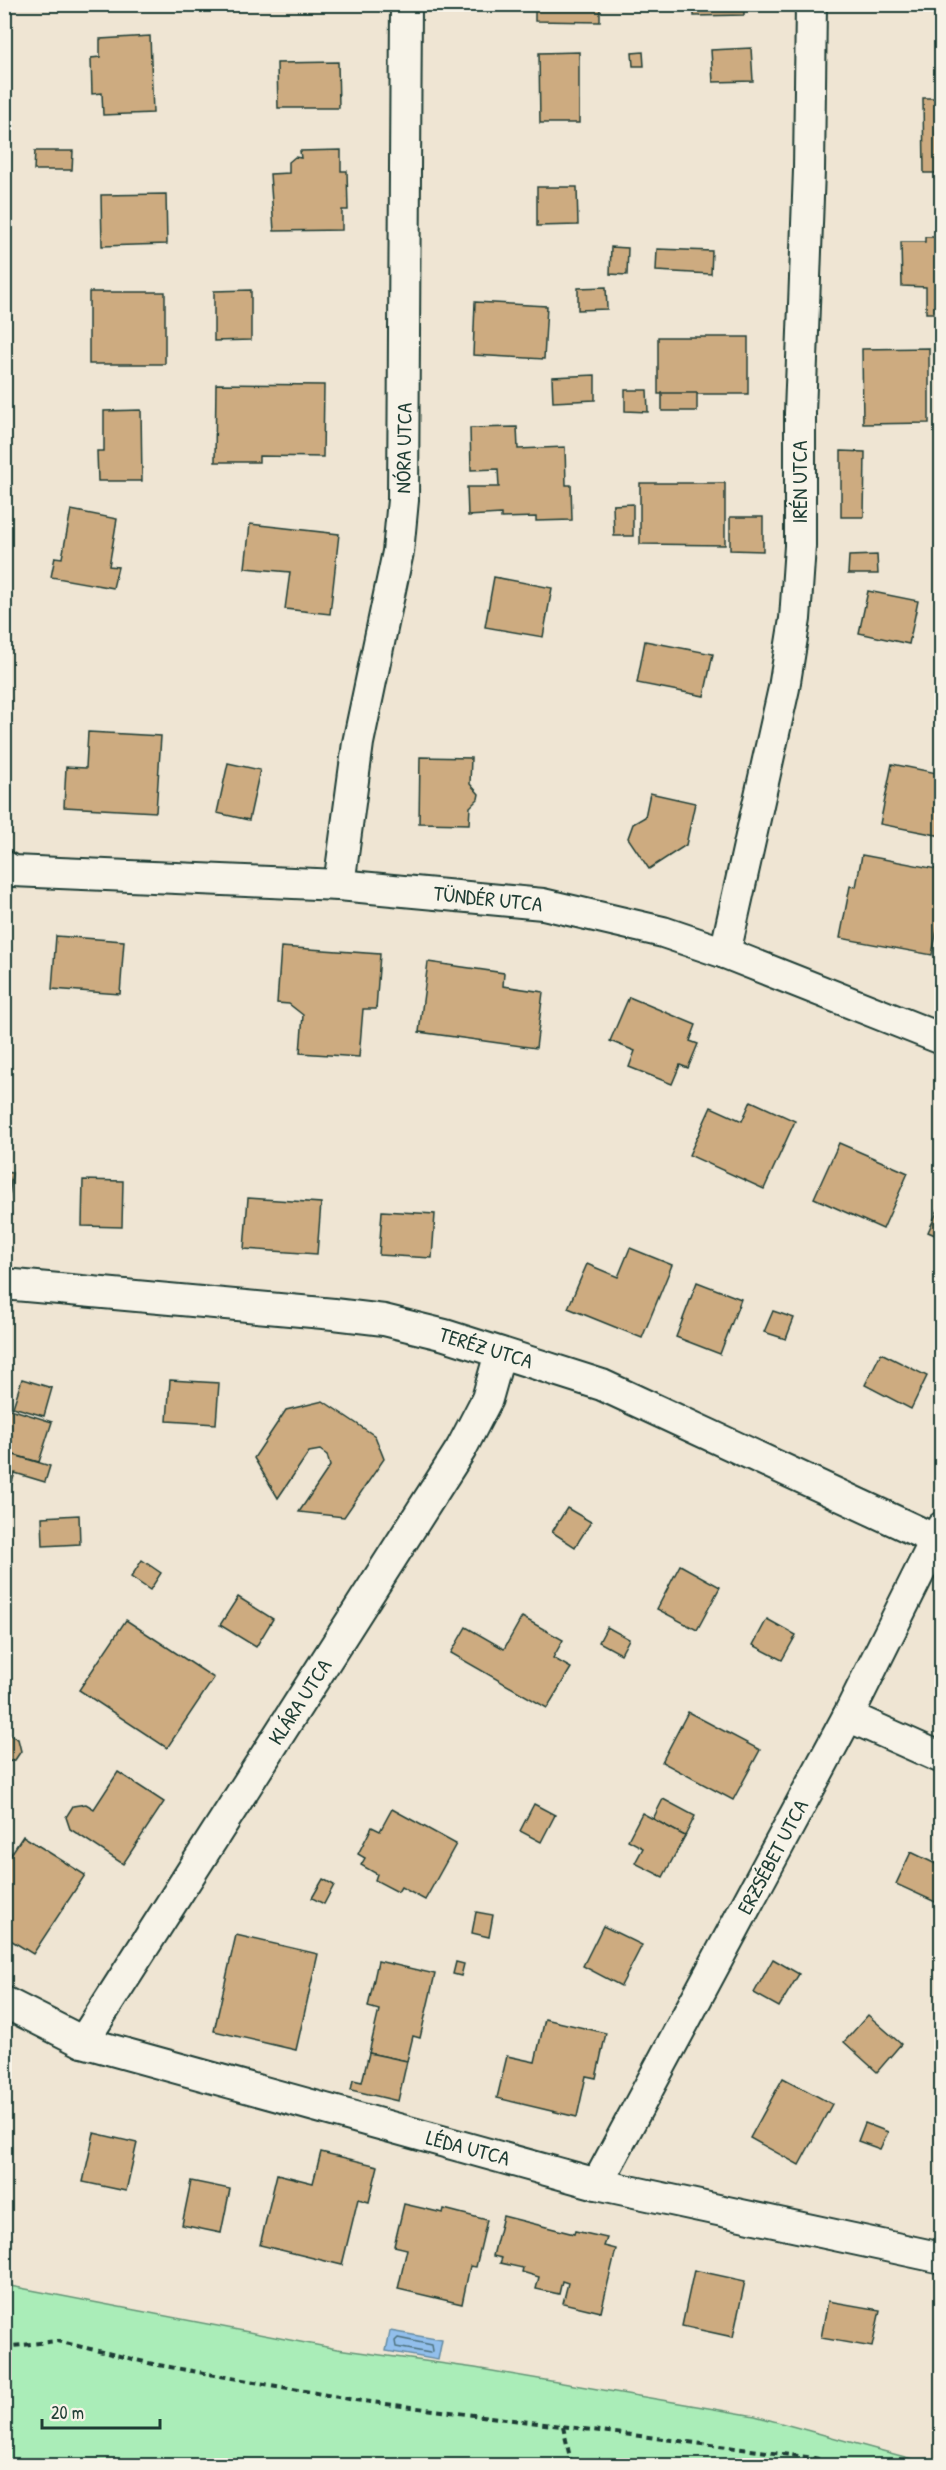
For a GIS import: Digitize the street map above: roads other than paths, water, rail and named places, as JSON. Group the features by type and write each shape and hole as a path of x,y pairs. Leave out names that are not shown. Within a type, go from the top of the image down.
{"street":[{"name":"NÓRA UTCA","path":"339,885 358,743 396,562 404,500 406,4"},
{"name":"IRÉN UTCA","path":"725,953 784,688 795,619 800,546 800,413 809,170 812,4"},
{"name":"TÜNDÉR UTCA","path":"9,869 339,885 543,903 663,932 725,953 942,1039"},
{"name":"TERÉZ UTCA","path":"4,1284 384,1320 602,1385 938,1533"},
{"name":"KLÁRA UTCA","path":"83,2042 461,1449 487,1399 500,1353"},
{"name":"ERZSÉBET UTCA","path":"597,2184 848,1716 938,1533"},
{"path":"848,1716 942,1758"},
{"name":"LÉDA UTCA","path":"4,2002 83,2042 597,2184 942,2259"}],"water":[{"path":"390,2331 442,2340 438,2360 386,2351"}]}
